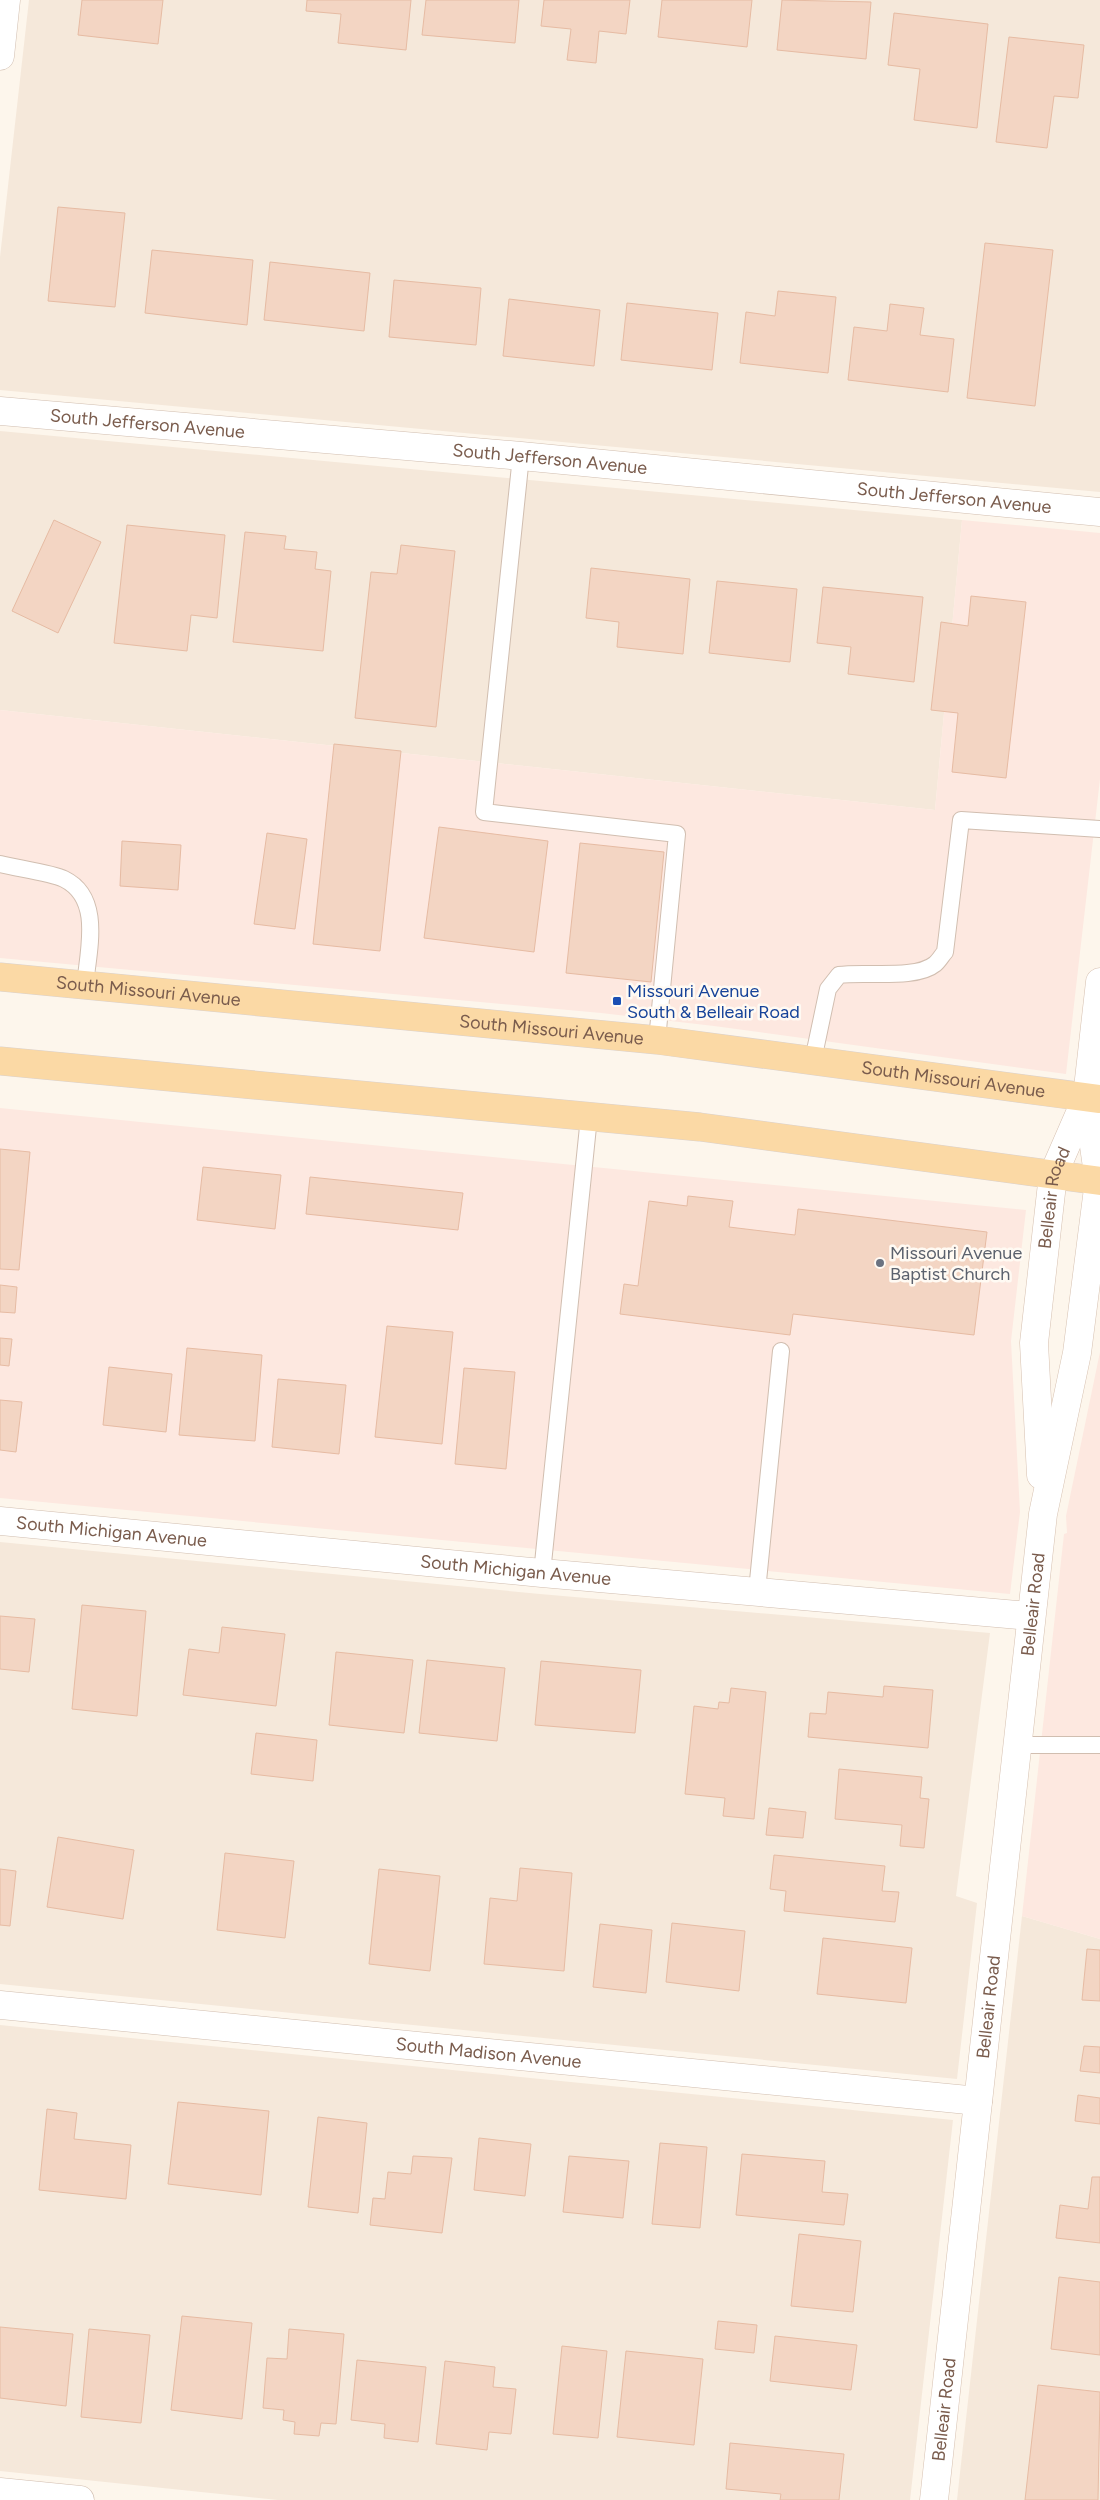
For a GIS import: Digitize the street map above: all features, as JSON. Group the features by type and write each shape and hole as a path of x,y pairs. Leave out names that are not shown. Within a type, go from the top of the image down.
{"main road":[{"name":"South Missouri Avenue","path":"0,978 657,1040 1094,1098"},
{"path":"0,1061 709,1128 1099,1181"}],"street":[{"path":"0,56 6,0"},
{"name":"South Jefferson Avenue","path":"0,410 521,456 1100,512"},
{"name":"Belleair Road","path":"934,2500 1018,1746 1030,1616 1043,1514 1077,1353 1099,1181 1094,1098 1100,982"},
{"name":"Belleair Road","path":"1043,1514 1034,1343 1053,1175 1094,1098"},
{"name":"South Michigan Avenue","path":"0,1521 542,1574 1030,1616"},
{"name":"South Madison Avenue","path":"0,2005 978,2101"},
{"path":"0,2492 80,2500"}],"lane":[{"path":"521,456 484,812 677,834 657,1040"},
{"path":"813,1060 828,988 839,975 855,972 913,972 935,964 945,952 961,820 1100,829"},
{"path":"0,864 64,879 83,895 91,917 86,985"},
{"path":"542,1574 589,1117"},
{"path":"756,1591 781,1351"},
{"path":"1018,1746 1100,1745"}],"shaded area":[{"path":"29,0 1100,0 1100,492 0,390 0,257"},
{"path":"0,431 962,520 935,810 0,710"},
{"path":"962,520 1100,533 1100,779 1066,1074 714,1026 601,1013 0,958 0,710 935,810"},
{"path":"0,1108 1026,1210 1011,1341 1020,1512 1010,1594 0,1498"},
{"path":"1100,1352 1100,1939 1022,1916 1064,1534 1067,1533 1066,1516"},
{"path":"0,1542 540,1594 990,1633 956,1896 977,1903 957,2079 0,1984"},
{"path":"1022,1916 1100,1939 1100,2500 957,2500"},
{"path":"0,2025 953,2120 910,2500 278,2500 0,2471"}],"building":[{"path":"82,0 163,0 158,44 78,35"},
{"path":"307,0 411,0 406,50 338,43 341,14 306,11"},
{"path":"426,0 519,0 515,43 422,35"},
{"path":"544,0 630,0 626,34 599,31 596,63 567,60 571,29 541,26"},
{"path":"662,0 752,0 747,47 658,37"},
{"path":"782,0 871,2 866,59 777,50"},
{"path":"894,13 988,24 977,128 914,120 920,69 888,65"},
{"path":"1009,37 1084,45 1078,98 1054,96 1047,148 996,142"},
{"path":"58,207 125,213 115,307 48,301"},
{"path":"985,243 1053,250 1035,406 967,398"},
{"path":"152,250 253,260 247,325 145,313"},
{"path":"270,262 370,273 364,331 264,320"},
{"path":"394,280 481,288 476,345 389,337"},
{"path":"778,291 836,297 828,373 740,363 746,312 775,316"},
{"path":"509,299 600,310 594,366 503,356"},
{"path":"627,303 718,313 712,370 621,360"},
{"path":"890,304 924,308 920,335 954,339 948,392 848,380 854,327 887,331"},
{"path":"54,520 101,542 58,633 12,611"},
{"path":"127,525 225,535 217,618 191,615 187,651 114,643"},
{"path":"245,532 286,536 284,549 317,552 315,569 331,571 323,651 233,642"},
{"path":"401,545 455,551 436,727 355,718 371,572 397,574"},
{"path":"591,568 690,579 683,654 617,647 619,622 586,618"},
{"path":"717,581 797,589 790,662 709,653"},
{"path":"823,587 923,597 914,682 848,674 851,647 817,643"},
{"path":"971,596 1026,602 1006,778 952,772 958,713 931,710 941,622 968,626"},
{"path":"334,744 401,751 380,951 313,944"},
{"path":"439,827 548,841 534,952 424,938"},
{"path":"267,833 307,839 295,929 254,924"},
{"path":"122,841 181,845 178,890 120,886"},
{"path":"580,843 664,852 651,982 566,973"},
{"path":"0,1149 30,1152 19,1270 0,1269"},
{"path":"203,1167 281,1175 275,1229 197,1220"},
{"path":"310,1177 463,1193 458,1230 306,1214"},
{"path":"688,1196 733,1201 729,1227 795,1235 798,1209 987,1232 974,1335 793,1314 790,1335 620,1314 624,1284 638,1286 649,1201 687,1206"},
{"path":"0,1285 17,1287 15,1313 0,1312"},
{"path":"387,1326 453,1332 442,1444 375,1437"},
{"path":"0,1338 12,1339 9,1366 0,1365"},
{"path":"187,1348 262,1355 255,1441 179,1435"},
{"path":"109,1367 172,1374 166,1432 103,1425"},
{"path":"464,1368 515,1372 506,1469 455,1464"},
{"path":"278,1379 346,1385 339,1454 272,1447"},
{"path":"0,1400 22,1402 16,1452 0,1450"},
{"path":"82,1605 146,1611 137,1716 72,1709"},
{"path":"0,1616 35,1619 29,1672 0,1669"},
{"path":"222,1627 285,1634 276,1706 183,1695 189,1649 219,1653"},
{"path":"336,1652 413,1660 404,1733 329,1725"},
{"path":"427,1660 505,1668 497,1741 419,1733"},
{"path":"541,1661 641,1670 635,1733 535,1725"},
{"path":"884,1686 933,1690 928,1748 808,1737 810,1713 826,1714 828,1692 883,1697"},
{"path":"731,1688 766,1692 754,1819 723,1816 725,1798 685,1794 694,1706 718,1709 719,1702 729,1703"},
{"path":"256,1733 317,1740 313,1781 251,1774"},
{"path":"839,1769 922,1777 920,1798 929,1799 924,1848 900,1846 902,1825 835,1819"},
{"path":"769,1808 806,1812 803,1838 766,1835"},
{"path":"58,1837 134,1850 123,1919 47,1907"},
{"path":"225,1853 294,1861 285,1938 217,1930"},
{"path":"774,1855 885,1866 882,1891 899,1892 895,1922 784,1911 786,1891 770,1889"},
{"path":"520,1868 572,1873 564,1971 484,1964 490,1898 517,1901"},
{"path":"0,1869 16,1871 10,1926 0,1925"},
{"path":"379,1869 440,1876 430,1971 369,1964"},
{"path":"672,1923 745,1931 739,1991 666,1982"},
{"path":"600,1924 652,1930 646,1993 593,1987"},
{"path":"823,1938 912,1948 906,2003 817,1994"},
{"path":"1087,1949 1100,1950 1100,2001 1082,2000"},
{"path":"1084,2046 1100,2047 1100,2073 1080,2071"},
{"path":"1078,2095 1100,2098 1100,2124 1075,2121"},
{"path":"178,2102 269,2111 261,2195 168,2184"},
{"path":"47,2109 77,2113 74,2139 131,2145 126,2199 39,2190"},
{"path":"318,2117 367,2123 358,2213 308,2207"},
{"path":"479,2138 531,2144 525,2196 474,2190"},
{"path":"660,2143 707,2147 700,2228 652,2224"},
{"path":"742,2154 825,2161 822,2192 848,2194 844,2225 736,2215"},
{"path":"413,2156 452,2158 442,2233 370,2225 373,2198 385,2199 388,2172 411,2174"},
{"path":"569,2156 629,2161 623,2218 563,2212"},
{"path":"1092,2177 1100,2177 1100,2243 1056,2238 1060,2205 1088,2209"},
{"path":"799,2234 861,2241 853,2312 791,2306"},
{"path":"1059,2277 1100,2282 1100,2355 1051,2349"},
{"path":"182,2316 252,2323 242,2419 171,2410"},
{"path":"718,2321 757,2325 754,2353 715,2349"},
{"path":"0,2327 73,2334 66,2406 0,2398"},
{"path":"89,2329 150,2335 141,2423 81,2417"},
{"path":"289,2329 344,2334 336,2424 321,2423 319,2436 294,2434 295,2422 283,2420 284,2410 263,2408 267,2358 287,2359"},
{"path":"775,2336 857,2345 851,2390 770,2381"},
{"path":"562,2346 607,2351 598,2438 553,2434"},
{"path":"626,2351 703,2359 694,2445 617,2437"},
{"path":"357,2360 426,2367 418,2442 384,2438 385,2424 351,2420"},
{"path":"445,2361 495,2367 493,2387 516,2389 511,2434 489,2432 487,2450 436,2444"},
{"path":"1038,2385 1100,2392 1098,2500 1025,2500"},
{"path":"730,2443 844,2454 839,2500 780,2500 781,2494 726,2489"}],"place":[{"name":"Missouri Avenue South & Belleair Road","path":"617,1001"},
{"name":"Missouri Avenue Baptist Church","path":"880,1263"}]}
